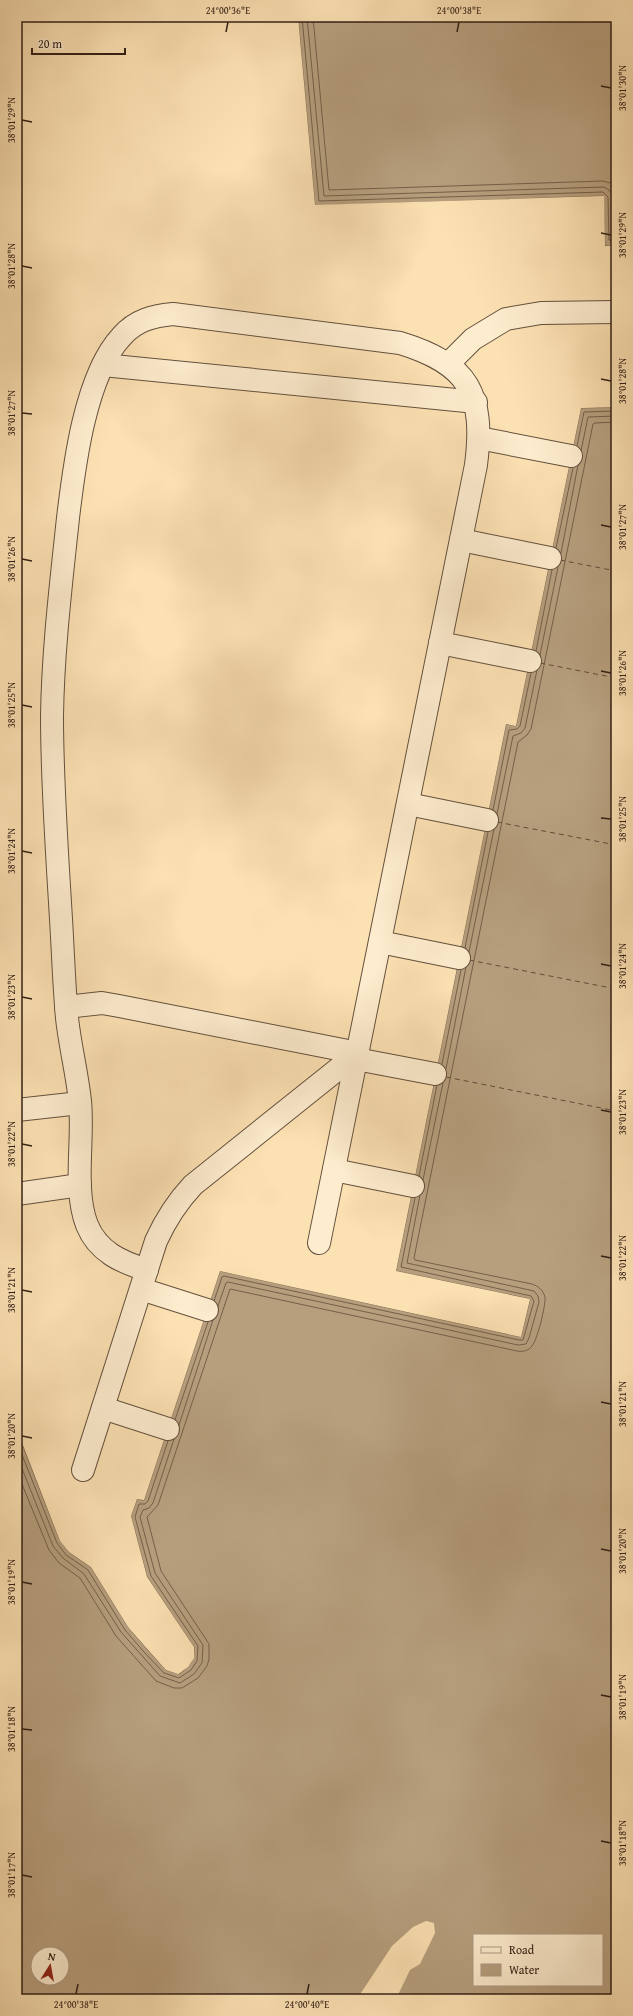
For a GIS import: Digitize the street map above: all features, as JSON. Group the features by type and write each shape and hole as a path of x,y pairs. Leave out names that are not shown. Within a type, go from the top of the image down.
{"lane":[{"path":"448,364 473,339 506,319 541,313 616,312"},
{"path":"207,1310 144,1279 101,1248 88,1227 81,1207 80,1103 66,1007 53,767 52,714 55,655 73,476 80,433 103,365 121,336 133,326 145,319 173,314 400,343 426,351 448,364 466,383 476,402 479,438 476,465 319,1243"},
{"path":"103,365 476,402"},
{"path":"479,438 571,456"},
{"path":"461,540 550,558"},
{"path":"440,643 530,660"},
{"path":"408,804 487,820"},
{"path":"380,942 459,958"},
{"path":"66,1007 102,1003 119,1006 435,1074"},
{"path":"83,1470 156,1241 164,1221 176,1203 193,1185 357,1056"},
{"path":"17,1110 80,1103"},
{"path":"334,1170 413,1186"},
{"path":"17,1194 80,1185"},
{"path":"103,1408 168,1429"}],"water":[{"path":"298,17 616,17 616,246 605,246 603,196 315,206"},
{"path":"616,407 616,1999 17,1999 17,1431 60,1541 69,1552 91,1567 128,1627 147,1649 166,1670 179,1674 191,1663 194,1647 147,1577 131,1516 137,1499 144,1500 220,1271 521,1337 530,1299 396,1271 506,724 516,726 581,408"}],"pier":[{"path":"296,17 298,17 315,205 604,196 605,246 616,246 616,248 603,247 602,198 314,207"},
{"path":"616,405 616,407 581,408 516,726 506,724 396,1271 530,1299 521,1337 220,1271 144,1500 137,1499 131,1516 147,1577 194,1647 194,1658 188,1667 178,1674 166,1670 128,1627 91,1567 69,1552 60,1541 17,1429 62,1540 70,1550 92,1566 130,1626 167,1668 178,1672 187,1666 192,1658 192,1648 145,1578 129,1516 135,1497 143,1498 219,1269 519,1334 528,1301 395,1273 394,1271 504,723 515,723 579,407"},
{"path":"426,1921 434,1923 435,1933 420,1964 410,1970 396,1999 357,1999 392,1946 413,1927"}],"ferry route":[{"path":"560,560 616,571"},
{"path":"540,663 616,678"},
{"path":"497,822 616,845"},
{"path":"469,960 616,989"},
{"path":"446,1077 616,1111"}]}
